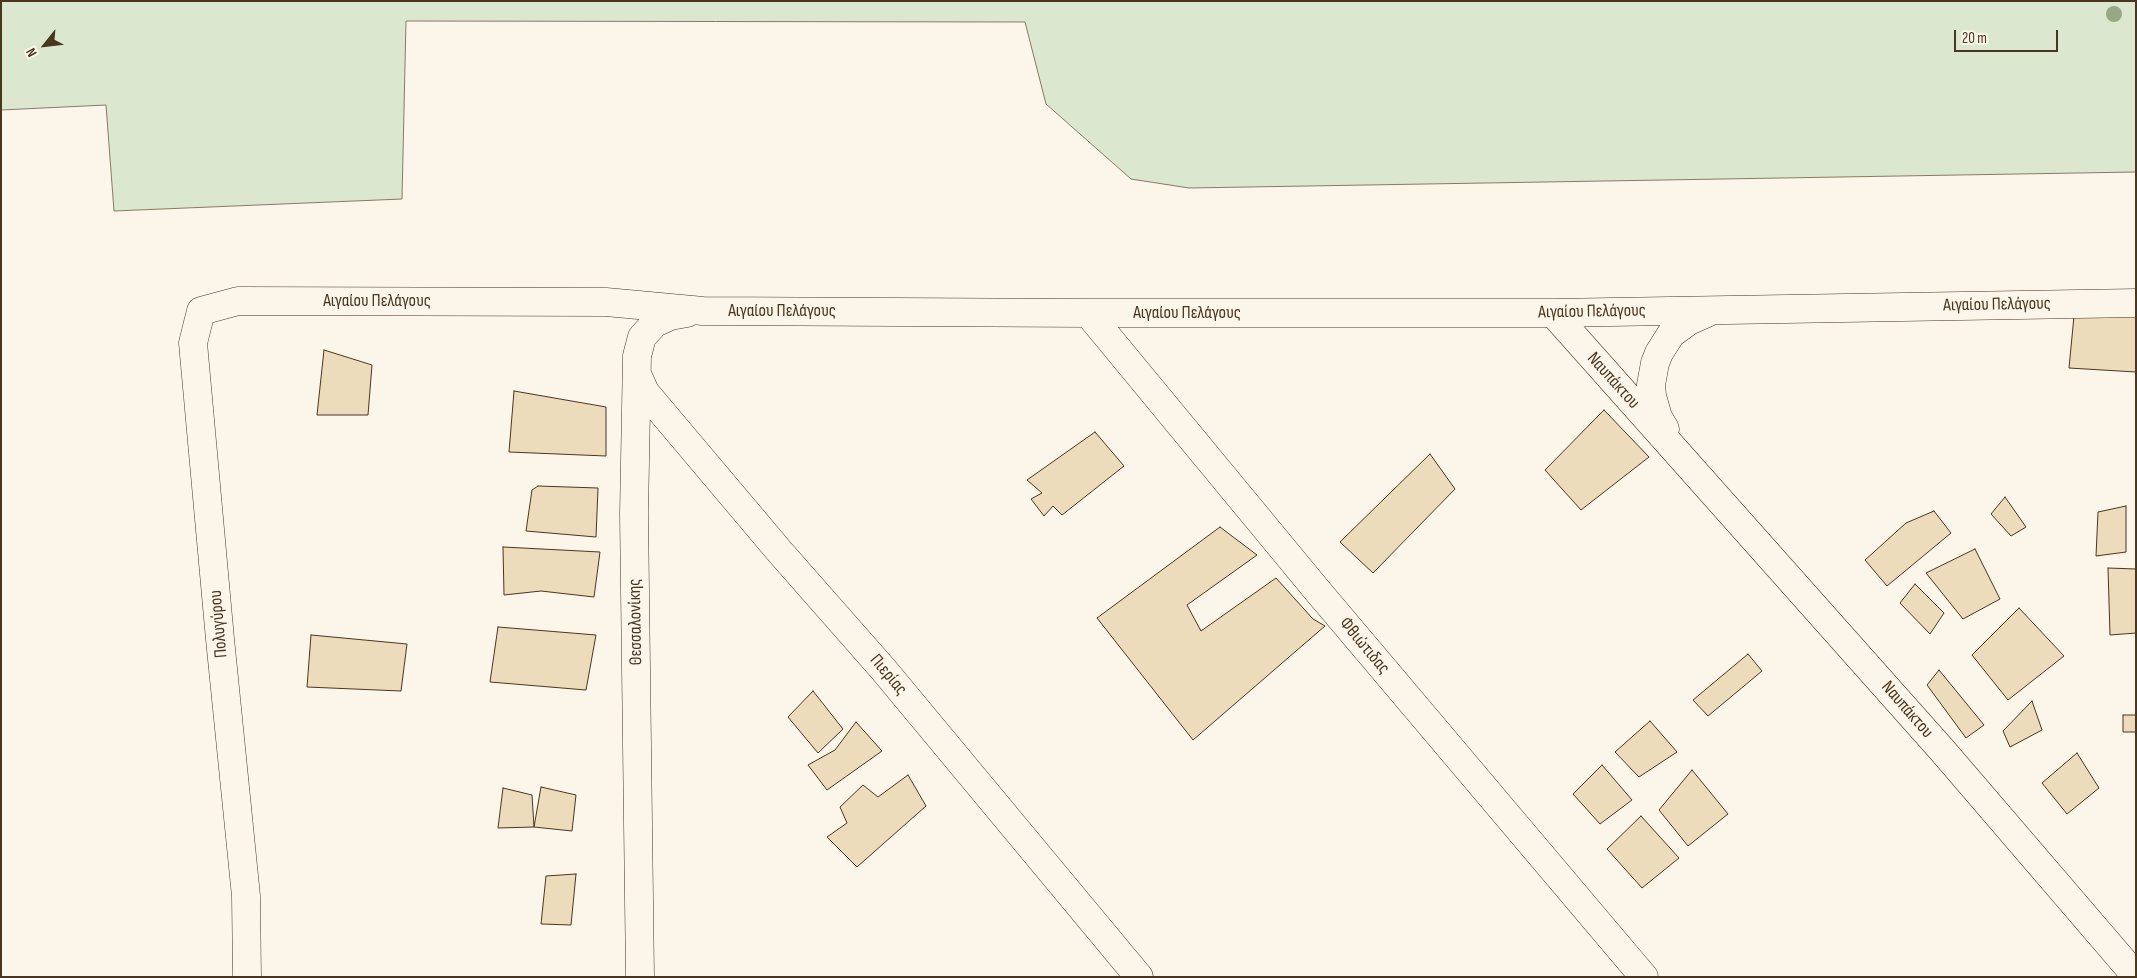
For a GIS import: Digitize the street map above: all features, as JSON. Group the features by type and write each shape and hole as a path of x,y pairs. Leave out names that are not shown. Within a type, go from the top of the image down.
{"street":[{"name":"Αιγαίου Πελάγους","path":"238,300 606,302 703,311 1088,313 1553,313 2136,303"},
{"name":"Πολυγύρου","path":"238,300 201,311 193,343 246,896 247,977"},
{"name":"Ναυπάκτου","path":"1674,449 1658,417 1652,396 1652,374 1659,353 1671,334 1689,321 1709,312 1731,310"},
{"name":"Θεσσαλονίκης","path":"640,977 634,514 637,356 642,338 655,323 670,316 703,311"},
{"name":"Φθιώτιδας","path":"1088,313 1322,597 1644,977"},
{"name":"Ναυπάκτου","path":"1553,313 1942,750 2136,976"},
{"name":"Πιερίας","path":"637,374 645,392 656,406 780,552 883,669 1139,977"}],"green space":[{"path":"1,1 2136,1 2136,172 1189,188 1131,179 1046,104 1025,22 406,21 402,199 114,211 106,105 1,110"}],"building":[{"path":"2136,315 2136,372 2069,368 2074,316"},
{"path":"324,350 372,365 368,415 317,415"},
{"path":"514,391 606,407 606,456 509,452"},
{"path":"1604,410 1649,457 1581,510 1545,470"},
{"path":"1095,432 1124,466 1062,515 1053,506 1044,516 1031,499 1042,493 1027,480"},
{"path":"1430,454 1455,489 1373,573 1340,542"},
{"path":"538,486 598,488 596,537 526,531 532,490"},
{"path":"2005,497 2026,527 2011,536 1991,514"},
{"path":"2126,506 2126,552 2096,556 2098,512"},
{"path":"1934,511 1951,533 1887,586 1865,560 1906,523"},
{"path":"1220,527 1257,555 1187,605 1201,631 1276,578 1313,619 1325,626 1193,740 1097,618"},
{"path":"503,547 600,552 594,597 541,591 504,595"},
{"path":"1975,549 2000,599 1963,619 1926,573"},
{"path":"2108,568 2136,569 2136,633 2110,635"},
{"path":"1915,584 1944,613 1930,634 1900,603"},
{"path":"2019,608 2064,656 2008,700 1972,655"},
{"path":"498,627 596,635 586,690 490,682"},
{"path":"311,635 407,644 401,691 307,687"},
{"path":"1748,654 1762,671 1708,716 1693,700"},
{"path":"1939,670 1984,725 1966,738 1927,685"},
{"path":"813,691 843,729 818,753 788,717"},
{"path":"2032,701 2042,730 2010,747 2003,731"},
{"path":"2123,715 2136,715 2136,732 2123,732"},
{"path":"1650,721 1677,752 1639,777 1615,752"},
{"path":"856,722 882,751 827,790 808,765 835,750"},
{"path":"2077,753 2099,788 2067,814 2042,783"},
{"path":"1602,765 1632,800 1600,824 1573,794"},
{"path":"1692,770 1728,814 1688,846 1659,810"},
{"path":"908,775 926,806 857,867 827,837 847,823 840,807 863,785 878,797"},
{"path":"541,787 576,795 572,831 534,827"},
{"path":"503,788 532,795 534,827 498,828"},
{"path":"1641,816 1679,858 1642,888 1607,849"},
{"path":"576,874 571,925 541,924 546,876"}]}
